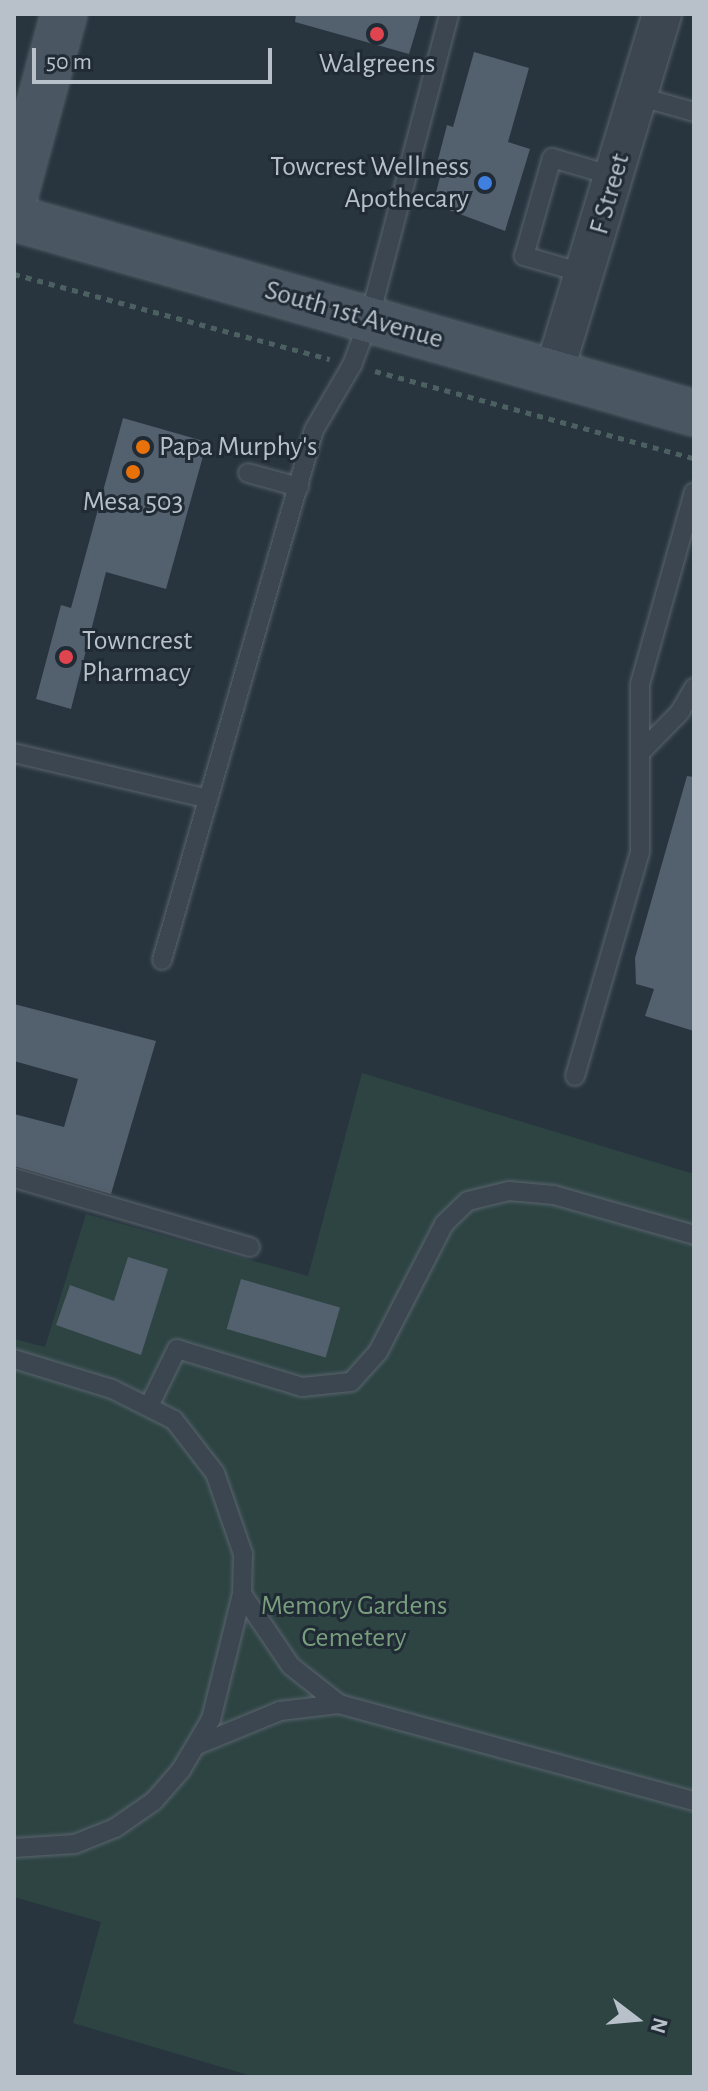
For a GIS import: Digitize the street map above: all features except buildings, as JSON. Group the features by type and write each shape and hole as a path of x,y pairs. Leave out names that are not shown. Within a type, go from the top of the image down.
{"main road":[{"path":"14,198 64,14"},
{"name":"South 1st Avenue","path":"14,218 694,413"}],"street":[{"name":"F Street","path":"554,372 617,177 662,14"}],"lane":[{"path":"162,960 314,430 352,365 369,320 449,14"},
{"path":"638,96 694,112"},
{"path":"586,274 524,256 552,158 617,177"},
{"path":"248,473 299,487"},
{"path":"575,1076 640,852 640,684 694,492"},
{"path":"640,753 680,712 694,688"},
{"path":"14,753 208,799"},
{"path":"14,1178 250,1247"},
{"path":"150,1404 177,1349 302,1387 351,1382 378,1352 444,1224 468,1201 509,1191 554,1195 694,1235"},
{"path":"14,1359 150,1404 174,1420 215,1473 243,1554 242,1594 200,1744 154,1801 115,1828 75,1844 14,1848"},
{"path":"242,1594 291,1666 339,1704"},
{"path":"200,1744 280,1711 339,1704 694,1801"}],"path":[{"path":"14,274 45,279"}],"green space":[{"name":"Memory Gardens Cemetery","path":"362,1073 694,1174 694,2077 255,2077 73,2023 101,1922 14,1897 14,1339 45,1347 86,1214 308,1276"}],"place":[{"name":"Walgreens","path":"377,34"},
{"name":"Towcrest Wellness Apothecary","path":"485,183"},
{"name":"Papa Murphy's","path":"143,447"},
{"name":"Mesa 503","path":"133,472"},
{"name":"Towncrest Pharmacy","path":"66,657"}]}
